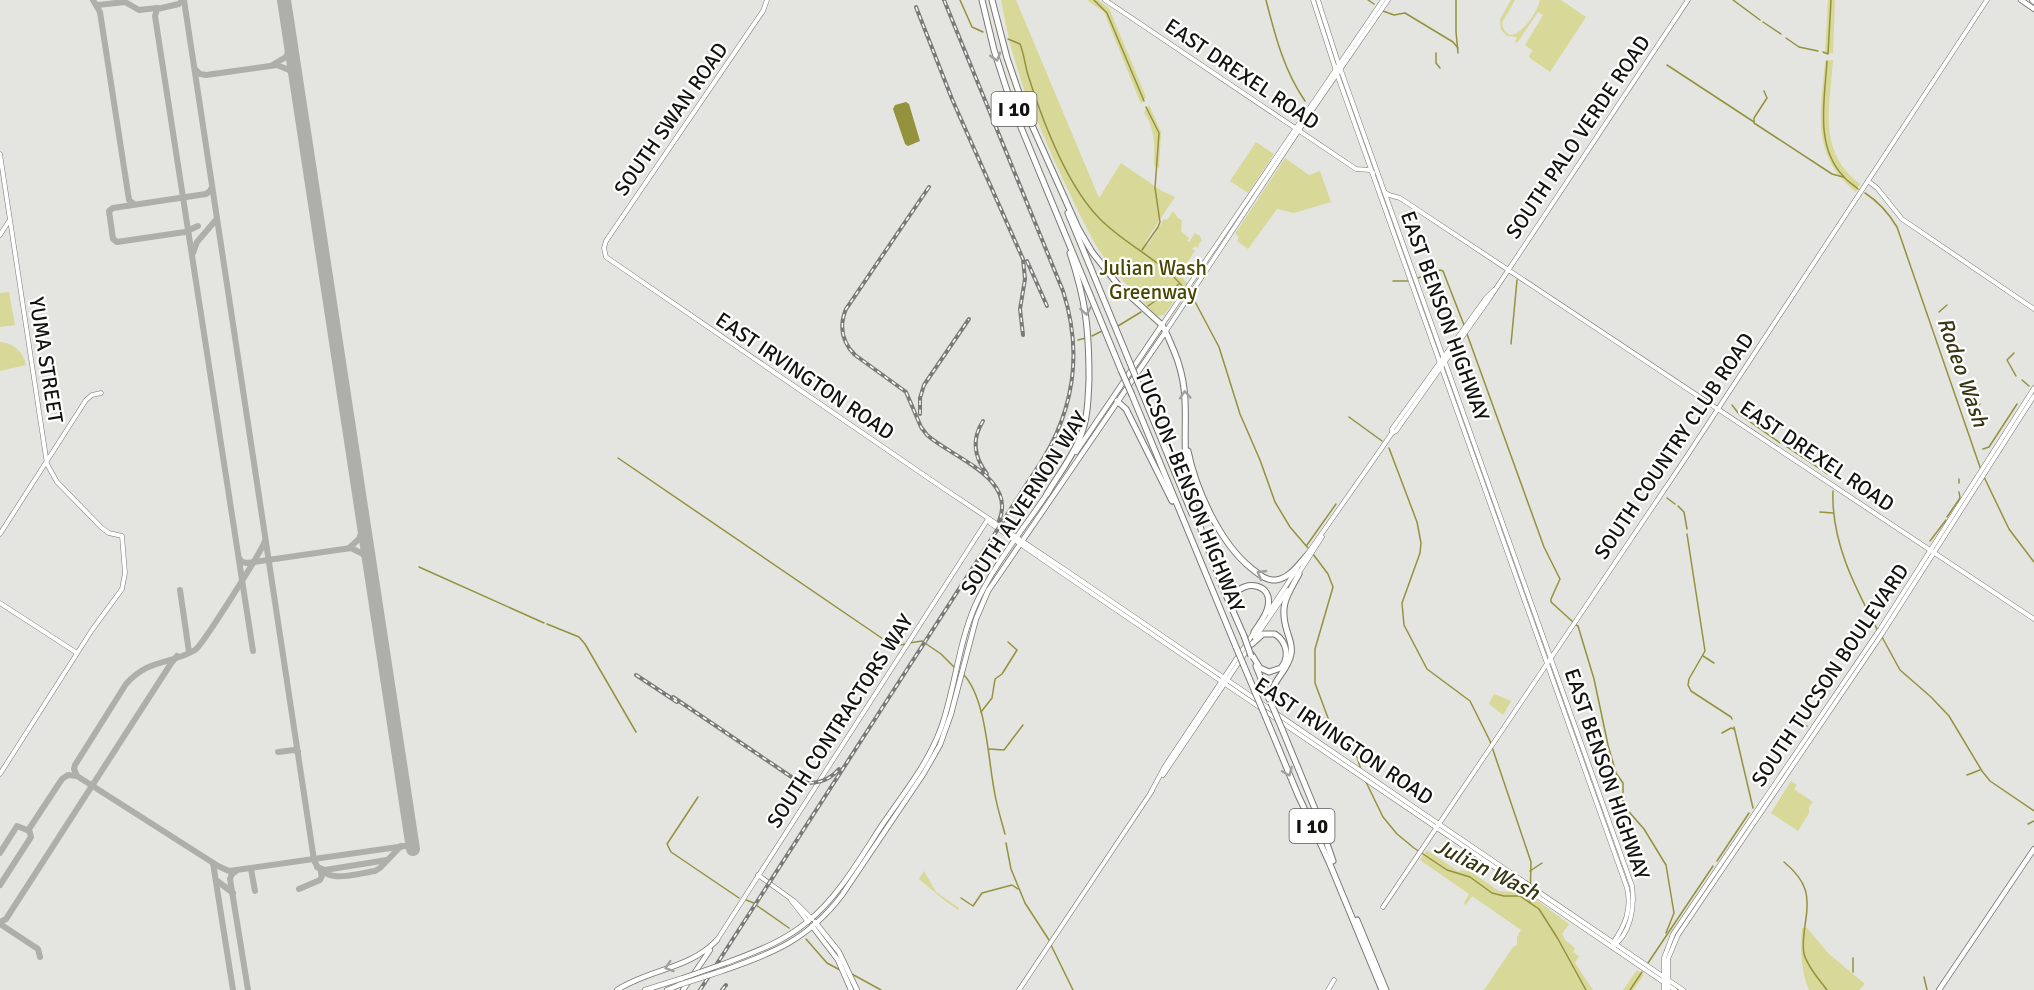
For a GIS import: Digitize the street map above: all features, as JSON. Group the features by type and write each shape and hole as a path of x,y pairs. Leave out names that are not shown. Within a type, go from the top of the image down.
{"highway":[{"name":"TUCSON–BENSON HIGHWAY","path":"982,0 1008,94 1057,215 1298,795 1384,990"},
{"name":"TUCSON–BENSON HIGHWAY","path":"992,0 1007,58 1026,112 1240,629 1247,640 1359,930"},
{"path":"1026,112 1078,228 1092,252 1119,286 1164,328 1185,384 1186,468 1194,507 1200,530 1224,589"},
{"path":"1047,494 1081,437 1088,402 1089,346 1086,311 1057,215"},
{"path":"1117,401 1126,409 1187,529"},
{"path":"1186,430 1188,452 1197,479 1220,533 1240,559 1262,577 1276,580 1291,573 1309,555"},
{"path":"1272,704 1272,687 1288,663 1292,652 1283,618 1283,605 1299,574"},
{"path":"1240,629 1233,597 1240,588 1254,585 1264,590 1269,601 1267,611 1254,632"},
{"path":"1247,640 1262,634 1275,634 1283,642 1286,658 1281,668 1269,672 1259,667 1252,655"}],"main road":[{"name":"SOUTH SWAN ROAD","path":"606,257 604,248 606,241 764,11 767,0"},
{"name":"EAST DREXEL ROAD","path":"1105,0 1356,169 1370,170 1374,174"},
{"name":"EAST BENSON HIGHWAY","path":"1313,0 1370,164 1436,337 1447,380 1469,436"},
{"name":"EAST BENSON HIGHWAY","path":"1318,0 1334,48 1343,88 1384,190 1386,202 1549,661 1632,886 1630,921 1614,944"},
{"name":"SOUTH ALVERNON WAY","path":"1297,130 1311,113 1383,0"},
{"name":"SOUTH ALVERNON WAY","path":"1019,540 1117,401 1217,247 1338,69 1388,0"},
{"name":"SOUTH PALO VERDE ROAD","path":"1392,433 1392,429 1508,270 1688,0"},
{"name":"SOUTH COUNTRY CLUB ROAD","path":"1383,907 1718,409 1988,0"},
{"path":"2021,0 2034,9"},
{"path":"1334,48 1338,53 1343,53 1361,32"},
{"path":"1311,113 1333,85 1338,84 1343,88"},
{"name":"YUMA STREET","path":"0,154 3,196 11,229 46,461 57,482 102,528 109,533 122,536 125,573 123,586 77,653"},
{"path":"1364,170 1370,164"},
{"path":"1868,181 1877,188 1903,220 2034,309"},
{"name":"EAST DREXEL ROAD","path":"1384,190 1389,195 1403,200 2034,619"},
{"path":"1386,202 1403,200"},
{"path":"0,235 9,220"},
{"path":"0,235 11,229"},
{"name":"EAST IRVINGTON ROAD","path":"606,257 1372,784 1527,884 1531,890"},
{"name":"SOUTH PALO VERDE ROAD","path":"1019,990 1174,758 1254,632 1392,433 1396,431 1452,343 1494,290"},
{"name":"SOUTH ALVERNON WAY","path":"667,990 772,953 792,942 842,895 930,764 946,729 959,671 981,607 992,585 1047,494 1164,328"},
{"path":"1436,337 1443,346 1452,343"},
{"path":"1431,378 1440,373 1447,380"},
{"name":"SOUTH TUCSON BOULEVARD","path":"1982,475 1982,468 2034,388"},
{"path":"0,534 87,398 101,393"},
{"name":"SOUTH TUCSON BOULEVARD","path":"1665,984 1669,956 1678,935 1880,633 2034,396"},
{"path":"40,471 45,469 50,471"},
{"name":"EAST IRVINGTON ROAD","path":"988,519 1019,540"},
{"name":"SOUTH CONTRACTORS WAY","path":"717,940 988,519"},
{"path":"982,529 987,525 994,525"},
{"name":"SOUTH PALO VERDE ROAD","path":"1151,792 1183,738 1224,680 1247,640 1299,574 1309,555"},
{"path":"0,603 77,653 0,774"},
{"name":"SOUTH TUCSON BOULEVARD","path":"1665,984 1663,964 1673,934 1880,633"},
{"name":"EAST IRVINGTON ROAD","path":"1224,680 1366,774 1531,890 1614,944 1675,990"},
{"path":"1174,758 1183,738"},
{"path":"1938,990 2034,849"},
{"path":"758,875 791,900 834,944 849,969 857,990"},
{"name":"SOUTH ALVERNON WAY","path":"645,990 726,963 777,942 812,923"},
{"path":"812,923 842,967 851,990"},
{"path":"617,990 643,976 696,958 717,940"},
{"path":"684,990 717,940"},
{"path":"1656,972 1663,964"},
{"name":"EAST IRVINGTON ROAD","path":"1646,967 1656,972 1665,984 1683,990"},
{"path":"654,990 671,981"},
{"path":"1328,990 1334,981"}],"green space":[{"name":"Julian Wash Greenway","path":"1001,0 1016,0 1099,198 1121,163 1162,191 1175,197 1145,242 1148,245 1164,219 1167,220 1173,211 1182,220 1181,231 1189,238 1187,241 1189,242 1195,233 1200,236 1202,241 1198,248 1195,246 1192,249 1195,251 1186,264 1189,267 1184,275 1180,272 1179,274 1189,285 1164,315 1157,316 1111,268 1095,244 1054,160 1024,90 1010,44"},
{"path":"1087,0 1098,0 1109,8 1146,97 1141,104 1104,12"},
{"path":"1511,0 1515,0 1502,23 1506,32 1511,35 1517,33 1529,21 1540,0 1561,0 1586,17 1550,72 1530,58 1533,51 1525,45 1543,15 1538,12 1517,43 1515,42 1517,37 1507,36 1501,30 1500,19"},
{"path":"1828,0 1835,0 1833,53 1825,54"},
{"path":"1833,60 1829,127 1837,157 1846,171 1860,184 1856,192 1841,178 1831,163 1822,132 1825,61"},
{"path":"1149,105 1161,132 1159,168 1154,165 1154,137 1144,112"},
{"path":"1256,142 1274,154 1248,193 1230,181"},
{"path":"1285,158 1309,175 1320,171 1331,202 1294,213 1277,209 1248,249 1237,241 1239,237 1235,234"},
{"path":"9,292 15,325 0,327 0,293"},
{"path":"0,342 10,344 17,349 26,365 0,371"},
{"path":"1494,694 1511,701 1503,715 1489,704"},
{"path":"1791,781 1797,785 1794,789 1813,802 1798,831 1771,813"},
{"path":"1427,850 1459,872 1461,870 1471,872 1499,891 1527,893 1569,924 1562,934 1566,941 1575,948 1573,952 1579,956 1575,963 1593,990 1484,990 1513,947 1517,945 1517,937 1521,930 1472,896 1466,905 1464,903 1469,894 1420,860"},
{"path":"924,871 936,892 959,908 958,910 919,879"},
{"path":"1802,928 1807,928 1829,954 1865,984 1859,990 1809,990 1802,959"},
{"path":"1637,970 1644,975 1633,990 1623,990"}],"shaded area":[{"path":"906,102 909,104 920,141 908,146 905,144 893,109 895,105"}],"waterway":[{"path":"960,0 972,27 983,32"},
{"path":"1094,0 1107,13 1144,101"},
{"path":"1266,0 1286,65 1305,101"},
{"path":"1368,0 1374,4"},
{"path":"1456,0 1458,53"},
{"name":"Rodeo Wash","path":"1733,0 1760,20"},
{"path":"1823,52 1828,54 1831,0"},
{"path":"1383,11 1394,15 1405,13 1453,42 1458,48"},
{"name":"Rodeo Wash","path":"1763,22 1781,34"},
{"name":"Rodeo Wash","path":"1786,38 1799,47 1818,51"},
{"path":"1008,39 1020,44 1028,75 1048,131 1066,170 1087,204 1109,228 1164,269 1184,288"},
{"path":"1436,53 1436,63 1440,68"},
{"name":"Rodeo Wash","path":"1827,61 1824,122 1828,151 1844,177 1858,189"},
{"path":"1667,65 1754,122"},
{"path":"1764,91 1767,98 1754,118 1754,123 1832,174 1843,177"},
{"path":"1142,250 1160,222 1155,188 1159,133 1146,107"},
{"path":"1298,119 1305,108"},
{"name":"Rodeo Wash","path":"1865,193 1883,208 1897,227 1981,470"},
{"path":"1418,278 1443,271 1464,325"},
{"path":"1511,344 1517,280"},
{"path":"1393,281 1408,281"},
{"path":"1148,306 1179,284"},
{"path":"1193,298 1219,347 1240,414 1275,502 1290,527 1308,548"},
{"path":"1939,312 1947,305"},
{"path":"1118,326 1141,312"},
{"path":"1092,336 1102,331"},
{"path":"1467,334 1544,547 1560,579 1551,602 1573,622"},
{"path":"1078,340 1086,338"},
{"path":"2014,353 2007,360 2016,376"},
{"path":"2022,380 2029,386"},
{"path":"1972,411 1980,404"},
{"path":"1983,449 1989,447 2017,404"},
{"path":"1732,405 1739,414 1780,443"},
{"path":"1349,417 1382,441"},
{"path":"1787,447 1820,469"},
{"path":"1389,448 1417,522 1421,543 1420,553 1402,603 1404,625 1427,669 1470,701 1490,741 1531,862 1530,902"},
{"path":"618,458 886,641 895,646 905,644"},
{"path":"1823,471 1827,474"},
{"name":"Rodeo Wash","path":"1984,477 2009,529 2034,562"},
{"path":"1833,491 1833,510 1840,546 1853,581 1878,631"},
{"path":"1947,517 1960,498 1959,492"},
{"path":"1667,498 1675,504"},
{"path":"1307,545 1336,504"},
{"path":"1678,506 1684,512 1687,529"},
{"path":"1820,512 1833,513"},
{"path":"1930,541 1946,520"},
{"path":"1687,534 1705,651 1688,685 1691,691 1732,719"},
{"path":"1313,554 1328,574 1333,587 1315,649 1315,683 1331,726 1357,757 1361,770"},
{"path":"419,567 544,623"},
{"path":"547,624 579,637 585,644 636,732"},
{"path":"1576,625 1594,679 1616,773 1623,783 1623,805 1644,829 1666,865 1674,913 1666,933"},
{"path":"1882,637 1900,670 1949,716 1990,781 2034,811"},
{"path":"909,643 922,641 941,654 955,668"},
{"path":"981,712 992,698 995,679 1002,674 1017,650 1008,642"},
{"path":"1703,656 1714,663"},
{"path":"963,674 971,684 981,712 995,795 1005,834"},
{"path":"1797,719 1807,726"},
{"path":"989,749 1004,750 1023,725"},
{"path":"1734,727 1753,808"},
{"path":"1722,733 1731,728 1734,729"},
{"path":"1967,775 1980,770"},
{"name":"Julian Wash","path":"1365,780 1383,817 1397,834 1414,848 1447,870 1470,877 1492,893 1520,896 1539,909 1586,990"},
{"path":"698,797 667,844 671,852 739,898"},
{"path":"1717,861 1749,813"},
{"path":"2028,824 2034,821"},
{"path":"1006,843 1011,869 1025,903 1049,940"},
{"path":"1784,862 1803,883 1807,898 1803,939 1804,954 1811,969 1827,990"},
{"path":"1530,871 1542,863"},
{"path":"1648,963 1713,866"},
{"path":"961,898 973,906 982,893 1012,885 1018,889"},
{"path":"746,900 754,903"},
{"path":"756,905 789,928"},
{"path":"806,939 827,963 840,970"},
{"path":"1051,945 1073,990"},
{"path":"1853,958 1853,972"},
{"path":"1630,990 1642,972"},
{"path":"850,973 881,990"},
{"path":"1924,977 1927,990"}],"taxiway":[{"path":"93,0 100,12 129,200 134,204"},
{"path":"183,0 179,4 157,9 155,16 253,651"},
{"path":"184,0 314,860 325,873 332,876 349,876 375,871 401,846"},
{"path":"98,5 125,2 139,10 157,8"},
{"path":"274,64 286,57 291,44"},
{"path":"195,69 200,74 206,75 277,65 289,70 296,79"},
{"path":"198,226 185,232 117,242 113,239 109,211 113,208 206,194 212,187"},
{"path":"193,253 197,242 215,221"},
{"path":"349,548 359,539 364,525"},
{"path":"77,776 75,765 126,684 143,670 186,655 200,645 265,541"},
{"path":"239,558 242,562 247,563 351,548 363,554 370,564"},
{"path":"180,590 189,652"},
{"path":"0,922 6,919 177,656"},
{"path":"278,752 294,750 298,752"},
{"path":"0,885 31,837 29,829 62,779 68,775 77,776 229,871 412,845"},
{"path":"0,853 17,826 29,829"},
{"path":"317,867 325,870 387,860"},
{"path":"213,863 233,990"},
{"path":"251,869 255,891"},
{"path":"236,871 230,879 248,990"},
{"path":"299,889 320,880 321,873"},
{"path":"216,880 233,893"},
{"path":"0,924 38,949 40,957"}],"runway":[{"path":"284,0 413,849"}],"railway":[{"path":"700,990 1043,459 1054,439 1068,398 1073,356 1069,313 1063,291 944,0"},
{"path":"916,7 952,99 1023,259 1025,279 1020,309 1023,335"},
{"path":"929,187 846,309 843,334 847,345 855,355 906,392 921,427 927,435 980,470 991,481 999,493 1002,506 999,521"},
{"path":"1027,261 1047,306"},
{"path":"920,414 920,398 924,385 969,319"},
{"path":"983,421 977,435 976,448 979,461 987,474"},
{"path":"636,675 677,702"},
{"path":"673,697 796,780 808,783 819,782 830,777 839,769"},
{"path":"722,990 726,985"}]}
